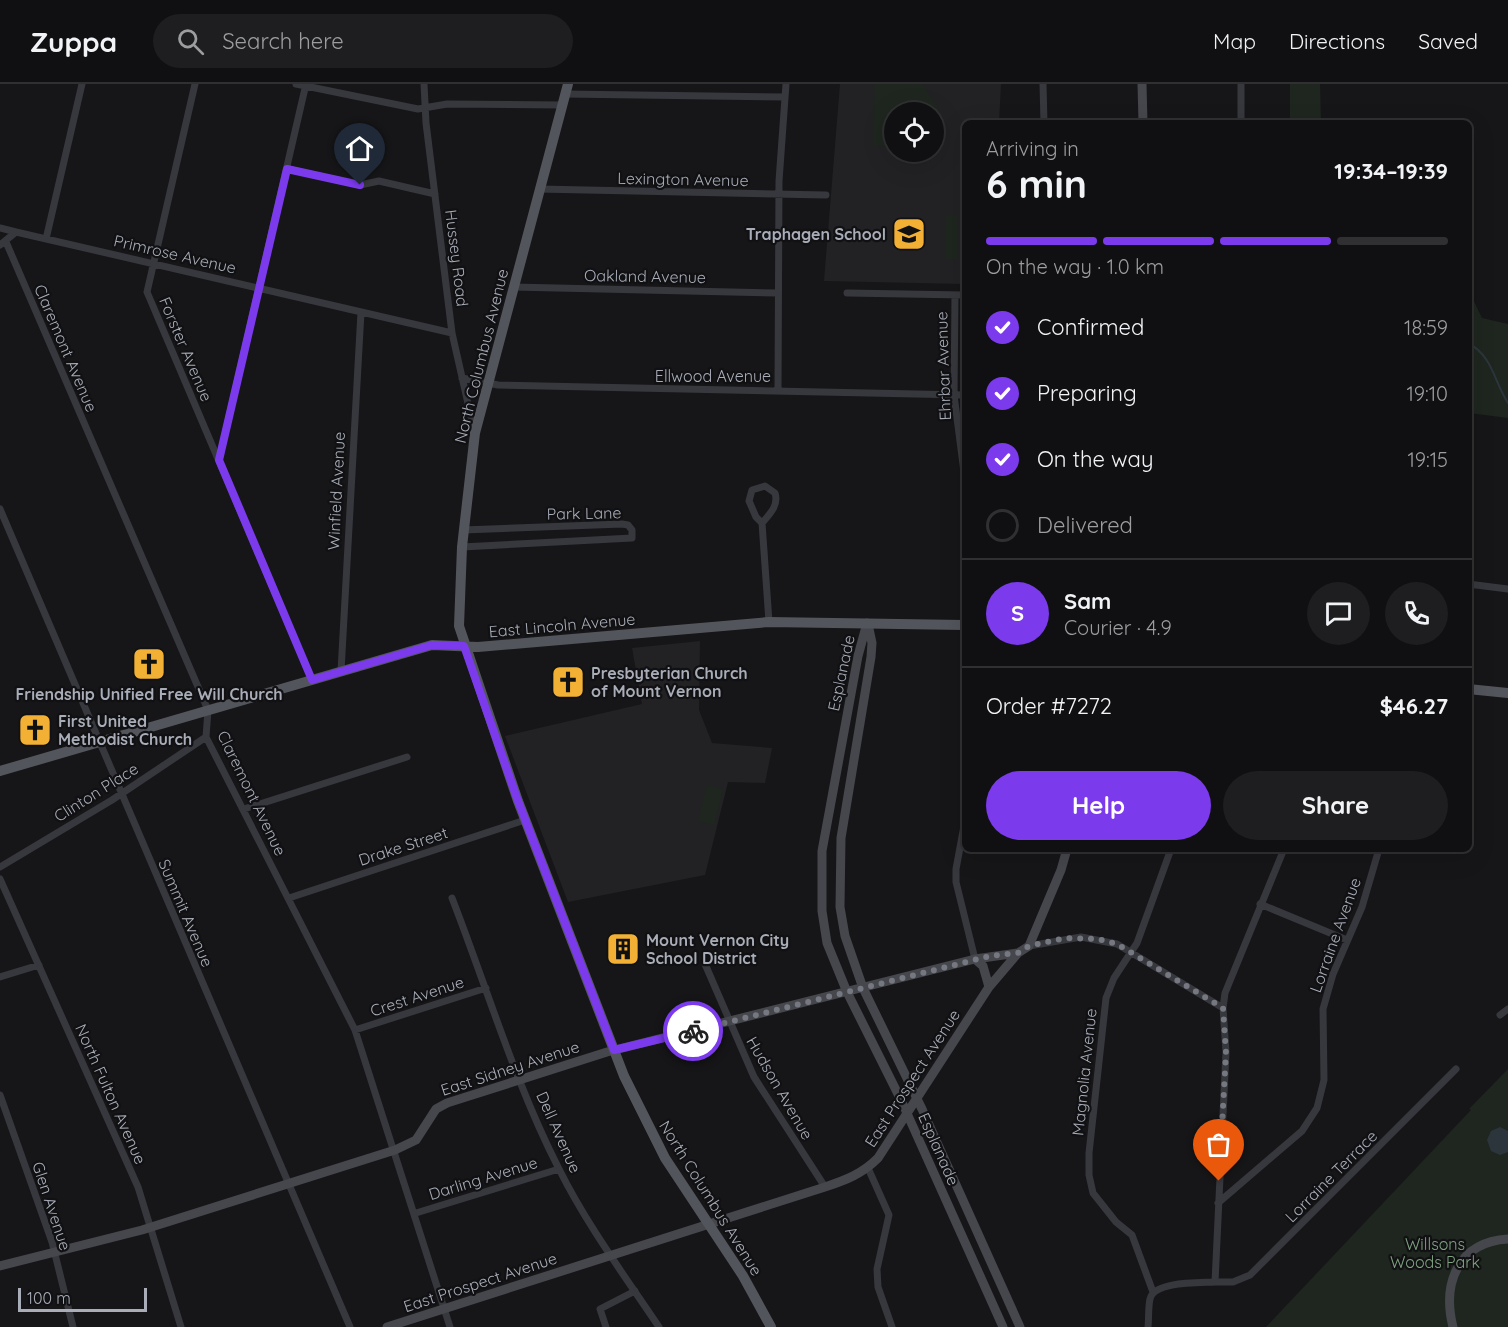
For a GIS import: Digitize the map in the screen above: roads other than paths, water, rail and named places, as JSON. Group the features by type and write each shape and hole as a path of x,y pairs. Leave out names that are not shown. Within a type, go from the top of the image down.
{"main road":[{"name":"North Columbus Avenue","path":"565,94 475,433 463,530 459,626 525,820 614,1050 653,1138 707,1225 743,1276 771,1327"},
{"name":"East Lincoln Avenue","path":"0,771 432,645 478,647 769,622 962,625"},
{"path":"1472,689 1508,693"}],"street":[{"path":"46,239 82,84"},
{"name":"Forster Avenue","path":"195,84 152,262 147,292 312,680"},
{"path":"296,84 418,110 447,104 565,94 785,97"},
{"name":"Hussey Road","path":"424,84 452,333 475,433"},
{"path":"778,390 779,195 786,84"},
{"path":"1043,84 1044,120"},
{"path":"1142,84 1143,120"},
{"path":"219,460 305,85"},
{"path":"1241,85 1241,120"},
{"path":"287,169 360,185 380,181 435,194"},
{"name":"Lexington Avenue","path":"539,189 826,195"},
{"name":"Primrose Avenue","path":"0,228 452,333"},
{"path":"3,243 16,232"},
{"name":"Claremont Avenue","path":"3,243 208,710 206,736 355,1030 416,1213 450,1327"},
{"name":"Oakland Avenue","path":"513,287 778,293"},
{"path":"847,293 962,295"},
{"name":"Ehrbar Avenue","path":"954,295 954,395 962,457"},
{"name":"Winfield Avenue","path":"341,671 361,312"},
{"name":"Ellwood Avenue","path":"462,378 487,383 629,389 962,395"},
{"path":"762,523 777,504 775,493 765,486 752,490 748,501 756,517 762,523 769,622"},
{"name":"Summit Avenue","path":"0,508 350,1327"},
{"name":"Park Lane","path":"462,547 632,538 632,530 628,525 622,524 463,530"},
{"path":"1472,584 1508,589"},
{"name":"Esplanade","path":"867,623 872,643 871,657 838,861 840,907 845,936 863,988 1020,1327"},
{"name":"Esplanade","path":"867,623 858,656 829,807 821,872 827,943 847,992 907,1113 1003,1327"},
{"name":"Clinton Place","path":"0,867 121,794 206,736"},
{"path":"244,808 407,757"},
{"name":"Drake Street","path":"289,898 525,820"},
{"path":"962,840 956,882 975,959 983,966 989,987"},
{"path":"1029,946 1061,870 1066,852"},
{"name":"Magnolia Avenue","path":"1153,1292 1137,1245 1131,1235 1097,1202 1089,1175 1106,998 1114,978 1132,952 1170,852"},
{"path":"1148,1327 1150,1297 1153,1292 1162,1286 1215,1282 1226,1053 1223,1008 1225,993 1283,852"},
{"name":"Lorraine Avenue","path":"1218,1203 1302,1131 1317,1108 1324,1080 1323,1010 1347,940 1362,907 1378,852"},
{"name":"North Fulton Avenue","path":"0,879 138,1187 181,1327"},
{"name":"Dell Avenue","path":"452,898 520,1079 559,1169 609,1256 659,1327"},
{"path":"1260,904 1347,940"},
{"name":"East Prospect Avenue","path":"387,1327 856,1176 878,1158 989,987 1018,953 1029,946 1082,937 1117,944 1223,1008"},
{"name":"East Sidney Avenue","path":"0,1266 150,1228 395,1150 416,1140 436,1109 520,1079 614,1050 975,959 1018,953"},
{"name":"Hudson Avenue","path":"705,964 728,1022 754,1077 776,1115 825,1187"},
{"path":"0,977 39,965"},
{"name":"Crest Avenue","path":"355,1030 486,987"},
{"path":"1500,1015 1508,1009"},
{"name":"Lorraine Terrace","path":"1215,1282 1233,1282 1250,1275 1456,1069"},
{"name":"Glen Avenue","path":"0,1095 54,1252 74,1327"},
{"path":"868,1168 889,1215 877,1269 879,1287 892,1327"},
{"name":"Darling Avenue","path":"416,1213 559,1169"},
{"path":"1453,1327 1450,1298 1458,1265 1480,1245 1508,1239"},
{"path":"606,1327 600,1309 635,1291"}],"waterway":[{"path":"1472,346 1488,362 1508,403"}],"place":[{"name":"Traphagen School","path":"909,234"},
{"name":"Friendship Unified Free Will Church","path":"149,664"},
{"name":"Presbyterian Church of Mount Vernon","path":"568,682"},
{"name":"First United Methodist Church","path":"35,730"},
{"name":"Mount Vernon City School District","path":"623,949"}],"park label":[{"name":"Willsons Woods Park","path":"1435,1253"}]}
